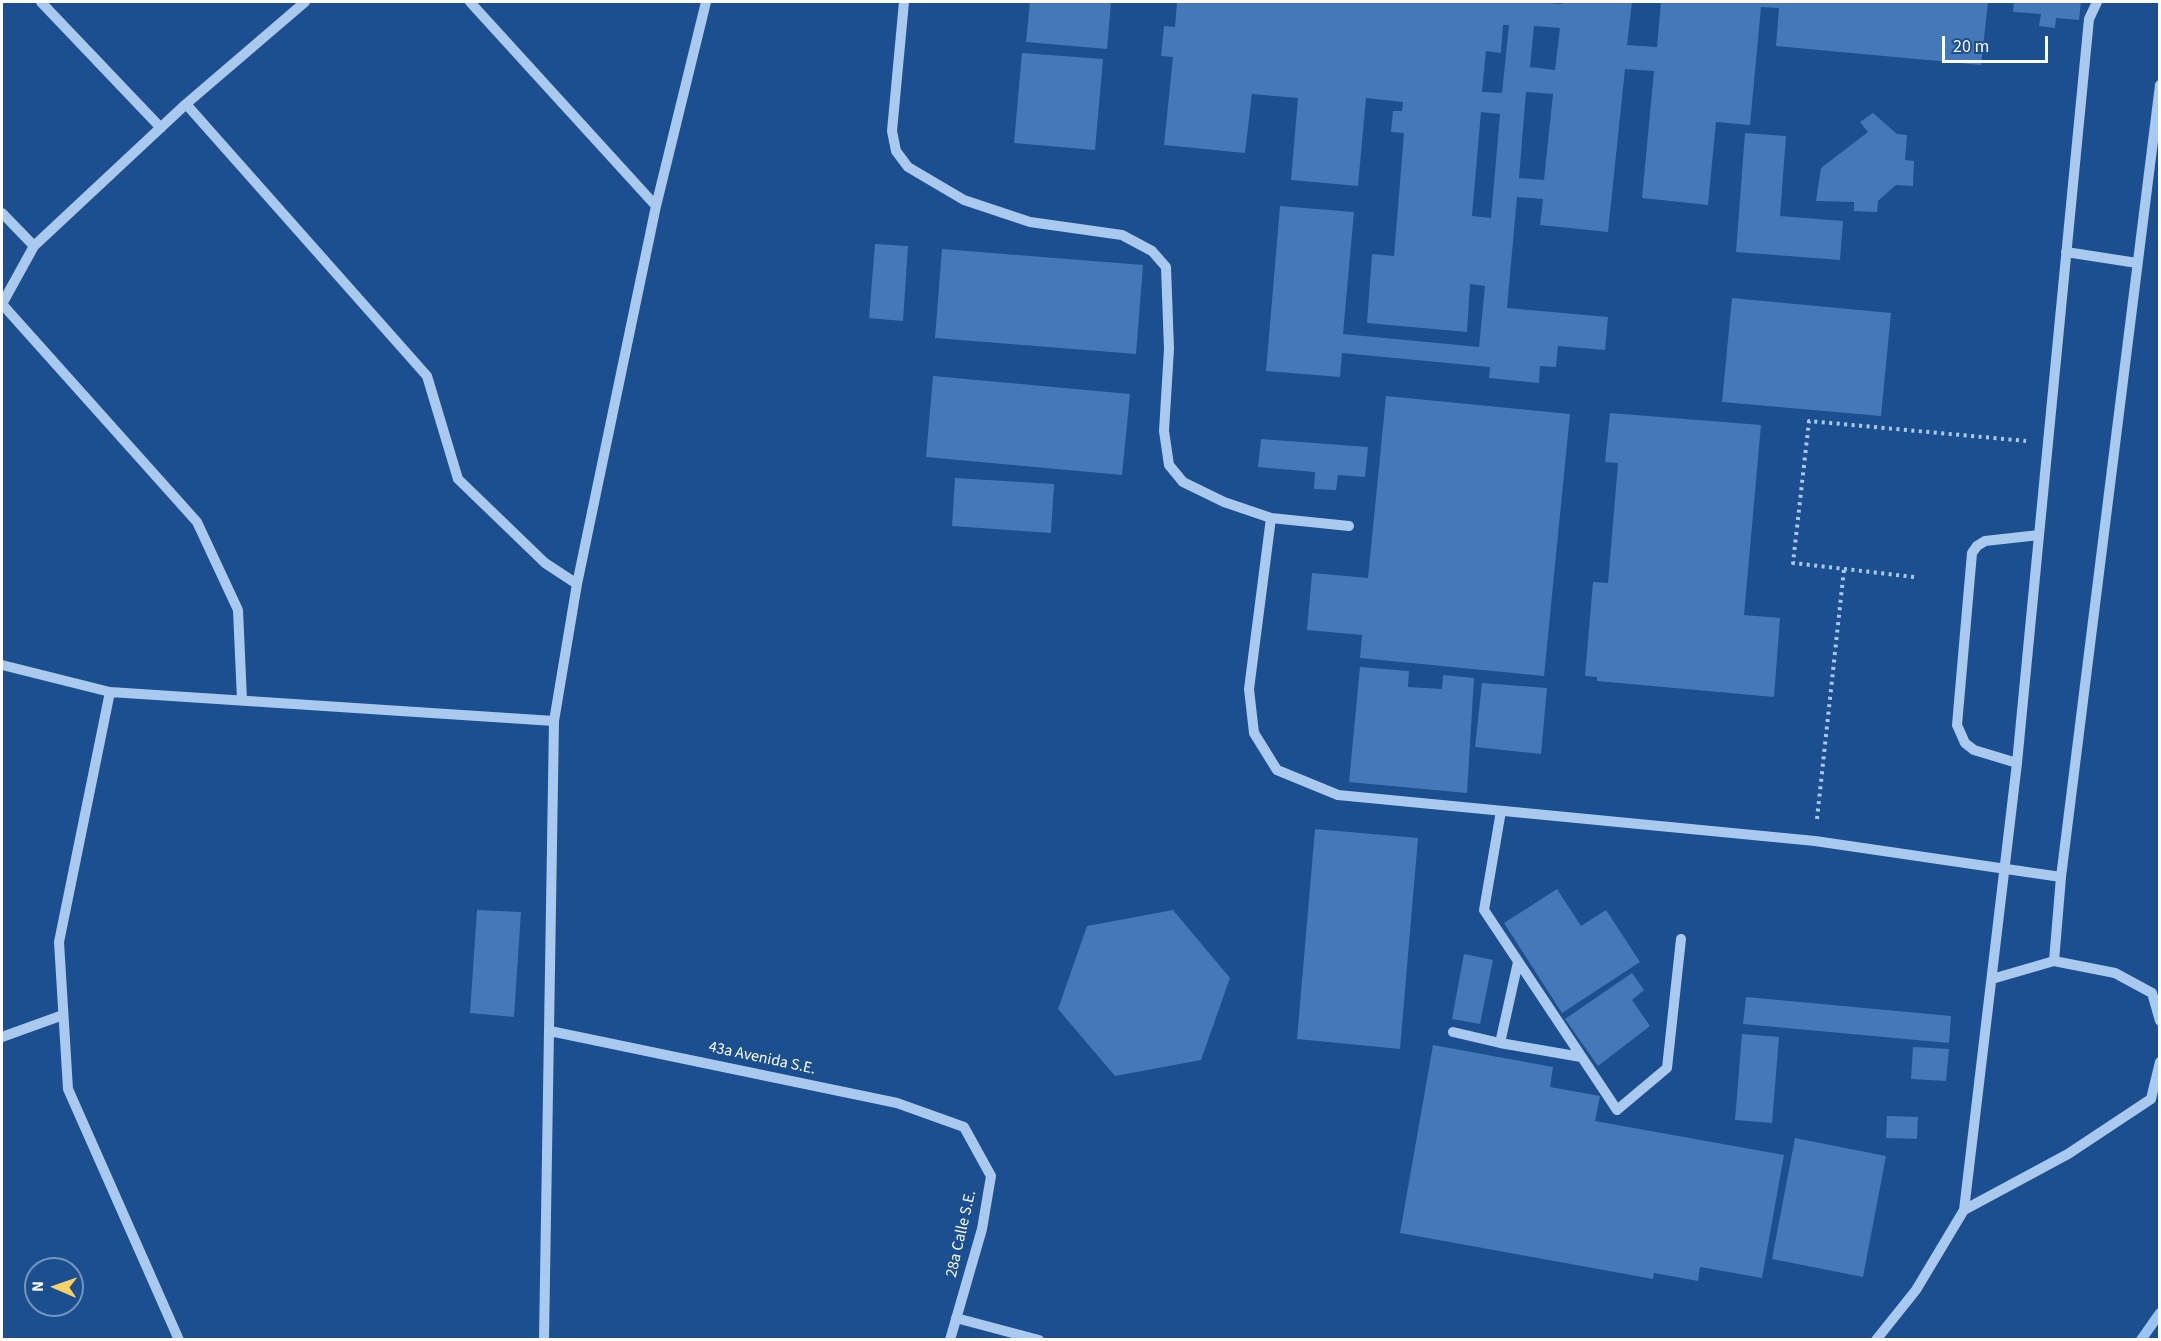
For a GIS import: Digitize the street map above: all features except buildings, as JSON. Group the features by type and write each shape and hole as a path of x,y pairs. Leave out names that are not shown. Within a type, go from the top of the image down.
{"street":[{"path":"41,2 161,128"},
{"path":"242,700 238,610 197,522 2,303 34,246 186,104 305,2"},
{"path":"470,2 656,206"},
{"path":"544,1340 554,721 577,584 656,206 706,2"},
{"path":"904,2 892,131 896,151 908,167 964,201 1030,222 1122,235 1152,251 1166,267 1169,349 1164,431 1169,465 1183,482 1224,502 1271,518 1349,526"},
{"path":"1876,1340 1916,1290 1964,1210 2017,763 2089,19 2097,2"},
{"path":"2054,961 2061,878 2160,85"},
{"path":"186,104 428,376 458,479 545,563 577,584"},
{"path":"2,213 34,246"},
{"path":"2066,252 2137,263"},
{"path":"1271,518 1249,689 1254,734 1277,770 1338,795 1815,841 2061,878"},
{"path":"2017,763 1974,750 1965,743 1957,724 1972,553 1985,541 2039,535"},
{"path":"2,665 110,692 554,721"},
{"path":"110,692 59,942 68,1089 179,1340"},
{"path":"1501,811 1484,910 1617,1110 1667,1068 1681,939"},
{"path":"1992,979 2054,961 2115,973 2156,989 2160,1021"},
{"path":"1500,1043 1518,962"},
{"path":"2,1037 63,1015"},
{"name":"43a Avenida S.E.","path":"550,1030 897,1102 964,1127"},
{"path":"1453,1032 1581,1057"},
{"path":"1964,1210 2067,1154 2151,1099 2160,1062"},
{"name":"28a Calle S.E.","path":"950,1340 982,1229 991,1176 964,1127"},
{"path":"956,1318 1039,1340"}],"path":[{"path":"1914,577 1794,563 1809,421 2048,443"},
{"path":"1815,841 1844,569"}],"waterway":[{"path":"2141,1340 2160,1313"}]}
